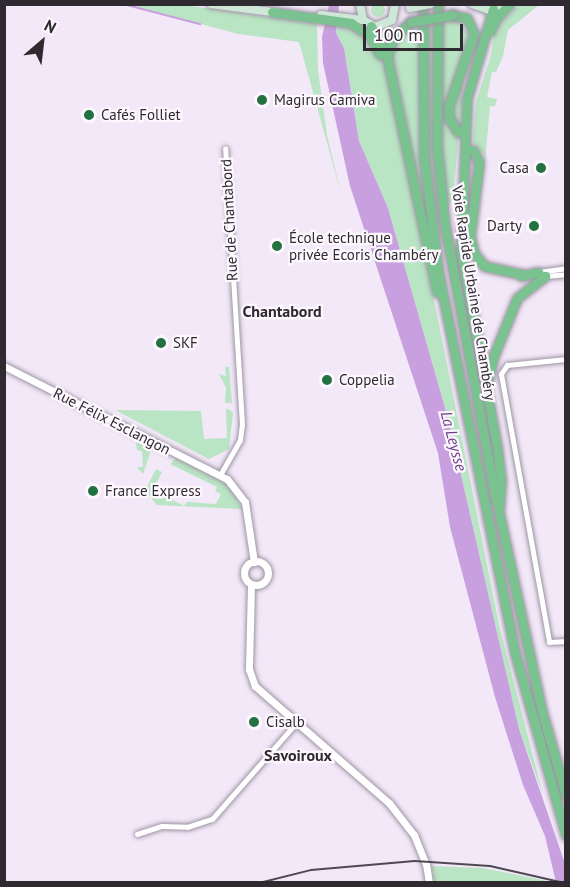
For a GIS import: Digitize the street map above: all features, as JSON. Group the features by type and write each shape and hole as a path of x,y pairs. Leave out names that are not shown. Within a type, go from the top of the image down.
{"highway":[{"name":"Voie Rapide Urbaine de Chambéry","path":"423,4 424,157 451,347 515,653 566,836"},
{"name":"Voie Rapide Urbaine de Chambéry","path":"438,4 437,147 445,226 498,513 522,622 566,795"},
{"path":"470,86 478,77 494,22 510,4"},
{"path":"484,6 465,111 460,222 464,279 486,387 501,481 498,513"},
{"path":"272,12 352,20 374,41 390,77"},
{"path":"387,57 393,37 411,22 452,15 467,18 474,34 449,105 449,118 458,132"},
{"path":"367,23 387,57 429,267 451,347"},
{"path":"472,150 479,162 470,241 484,269"},
{"path":"460,222 466,251 484,269 502,278 542,274"},
{"path":"486,387 494,355 517,298 542,274"}],"main road":[{"path":"211,4 272,12"},
{"path":"360,4 367,23"},
{"path":"395,4 395,16"},
{"path":"352,20 385,26 395,16 410,8 431,4"}],"street":[{"name":"Rue de Chantabord","path":"220,475 240,440 242,424 225,149"},
{"path":"542,274 566,268"},
{"path":"542,274 566,274"},
{"path":"566,359 507,365 501,374 549,642 566,641"},
{"name":"Rue Félix Esclangon","path":"4,366 220,475"},
{"path":"220,475 232,483 245,502 254,562"},
{"path":"254,562 244,572 251,585 250,678 296,723 389,803 414,835 425,860 429,882"},
{"path":"251,585 262,584 268,575 264,565 254,562"},
{"path":"137,834 162,826 187,827 212,819 296,723"}],"green space":[{"path":"378,3 383,5 385,10 383,15 378,17 373,15 371,10 373,5"},
{"path":"131,5 185,5 317,24 318,70 327,135 341,193 299,42 238,34"},
{"path":"519,5 539,5 508,30 503,56 496,72 492,72 487,97 497,99 495,106 490,106 478,239 484,155 473,142 476,102 491,55 495,27"},
{"path":"440,19 459,19 468,34 453,198 424,250 499,625 543,795 519,729 449,422 388,208 359,141 344,48 336,33 338,27 351,28 371,44 391,32"},
{"path":"225,367 229,367 232,403 225,403 226,388 219,374 226,376"},
{"path":"226,408 233,412 229,449 209,459 115,410 201,411 204,439 227,438"},
{"path":"141,440 151,450 143,474 137,467 143,467 142,451 137,450 136,443"},
{"path":"176,458 228,484 242,509 157,505 145,491 156,469 162,472 153,490 184,506 187,502 216,504 221,494 215,491 217,487 170,464"},
{"path":"432,866 483,868 552,882 434,882"}],"shaded area":[{"path":"329,5 339,5 336,33 344,48 359,141 388,208 449,422 519,729 564,861 565,882 556,882 545,836 523,785 495,697 450,527 438,453 350,186 323,63 322,37"}],"waterway":[{"path":"123,4 200,24"}],"railway":[{"path":"263,882 311,870 415,861 490,866 560,882"}],"place":[{"name":"Magirus Camiva","path":"262,100"},
{"name":"Cafés Folliet","path":"89,115"},
{"name":"Casa","path":"541,168"},
{"name":"Darty","path":"534,226"},
{"name":"École technique privée Ecoris Chambéry","path":"277,246"},
{"name":"SKF","path":"161,343"},
{"name":"Coppelia","path":"327,380"},
{"name":"France Express","path":"93,491"},
{"name":"Cisalb","path":"254,722"}],"district":[{"name":"Chantabord","path":"282,311"},
{"name":"Savoiroux","path":"298,755"}],"water label":[{"name":"La Leysse","path":"454,441"}]}
